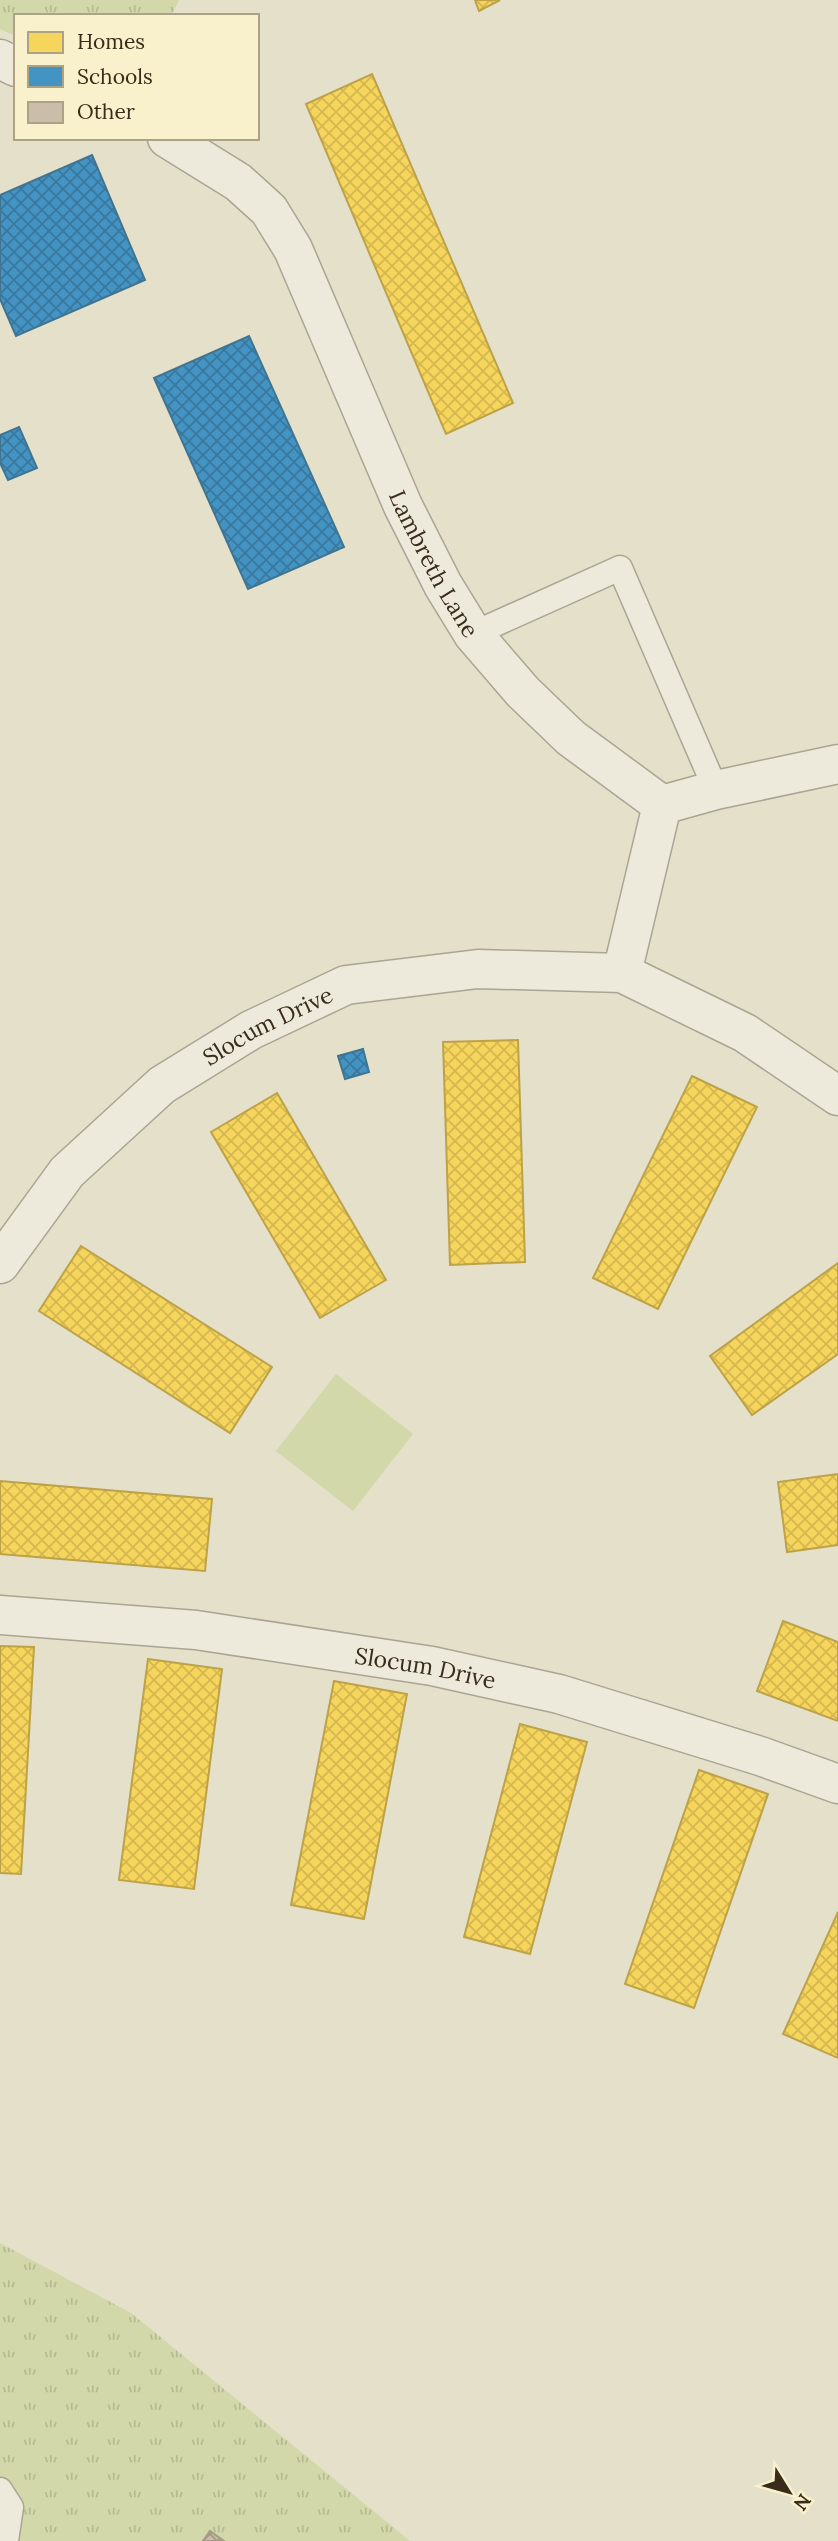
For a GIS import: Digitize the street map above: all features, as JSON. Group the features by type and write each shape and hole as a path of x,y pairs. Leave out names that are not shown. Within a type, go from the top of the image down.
{"street":[{"name":"Lambreth Lane","path":"170,140 238,182 269,210 293,249 403,506 443,585 473,634 523,692 571,738 662,805"},
{"path":"622,973 662,805 716,790 838,764"},
{"name":"Slocum Drive","path":"0,1265 67,1171 162,1085 251,1030 346,985 478,969 622,973 745,1033 838,1096"},
{"name":"Slocum Drive","path":"0,1615 196,1630 432,1666 559,1694 760,1756 838,1784"}],"lane":[{"path":"473,634 620,568 716,790"},
{"path":"0,2490 10,2507 6,2541"}],"green space":[{"path":"0,0 179,0 172,14 14,14 14,35 0,29"},
{"path":"336,1374 413,1434 353,1511 276,1451"},
{"path":"0,2243 131,2313 410,2541 0,2541"}],"building: Homes":[{"path":"475,0 500,0 479,11"},
{"path":"372,74 513,403 446,434 306,104"},
{"path":"518,1040 525,1262 450,1265 443,1042"},
{"path":"692,1076 757,1107 658,1309 593,1278"},
{"path":"277,1093 386,1280 320,1318 211,1132"},
{"path":"81,1246 272,1367 230,1433 39,1311"},
{"path":"838,1263 838,1354 752,1415 710,1356"},
{"path":"838,1474 838,1545 787,1552 778,1482"},
{"path":"0,1481 212,1499 205,1571 0,1554"},
{"path":"783,1621 838,1642 838,1721 757,1691"},
{"path":"0,1646 34,1647 21,1874 0,1873"},
{"path":"148,1659 222,1669 194,1889 119,1880"},
{"path":"334,1681 407,1694 364,1919 291,1905"},
{"path":"520,1724 587,1742 530,1954 464,1937"},
{"path":"699,1770 768,1794 694,2008 625,1984"},
{"path":"838,1912 838,2058 783,2034"}],"building: Schools":[{"path":"92,155 145,280 16,336 0,299 0,195"},
{"path":"249,336 344,547 248,589 154,378"},
{"path":"19,427 37,468 8,480 0,463 0,435"},
{"path":"363,1049 369,1072 345,1079 338,1056"}],"building: Other":[{"path":"210,2531 224,2541 203,2541"}]}
